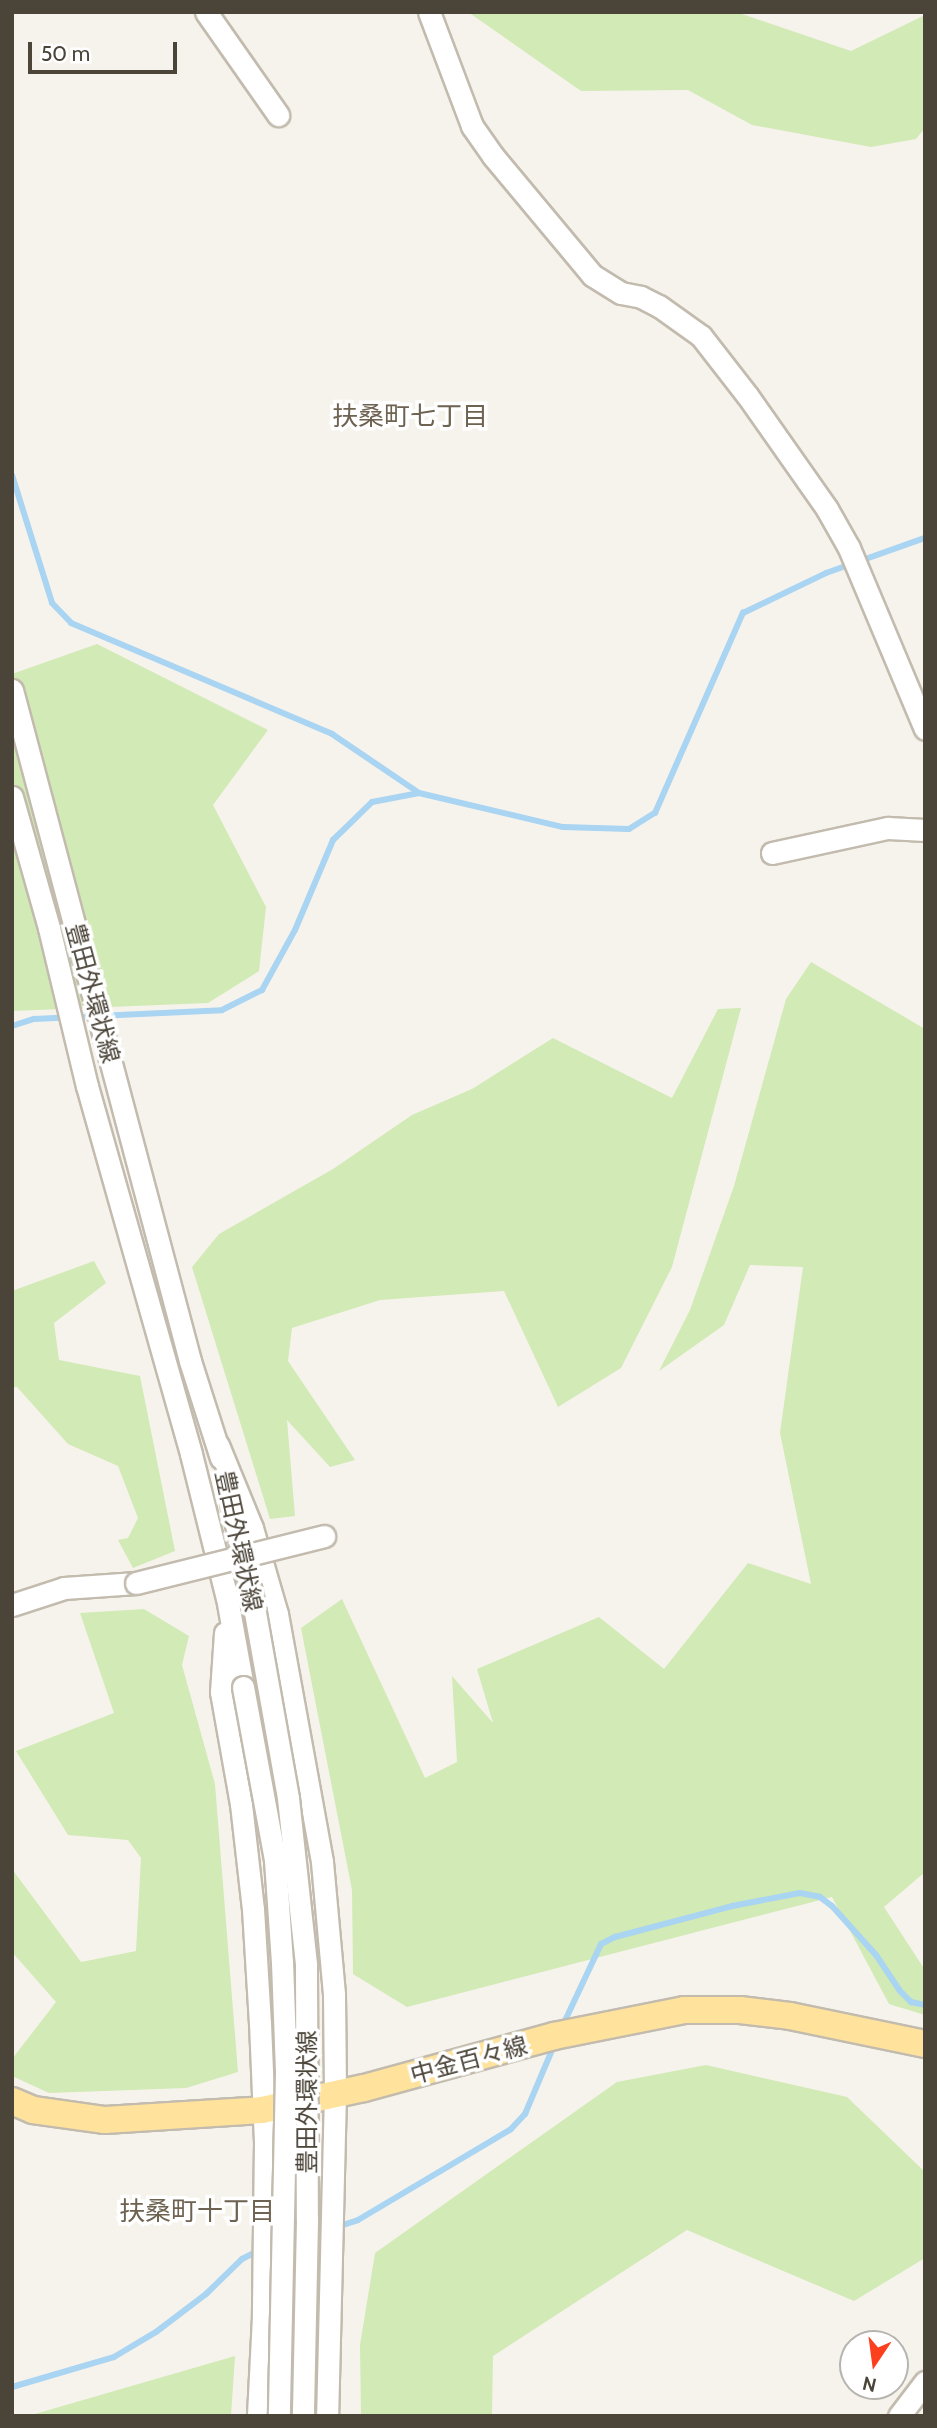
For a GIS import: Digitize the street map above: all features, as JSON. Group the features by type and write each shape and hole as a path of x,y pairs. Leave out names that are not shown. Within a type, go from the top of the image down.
{"main road":[{"name":"中金百々線","path":"12,2101 33,2110 105,2120 262,2110 364,2088 554,2036 684,2010 740,2010 790,2016 925,2044"}],"street":[{"path":"206,12 278,115"},
{"path":"429,12 472,126 493,156 592,275 621,293 641,297 659,306 701,337 747,395 827,509 849,548 925,729"},
{"name":"豊田外環状線","path":"12,690 190,1361 218,1445 251,1590 288,1798 306,1965 307,2220 303,2416"},
{"name":"豊田外環状線","path":"12,797 49,928 87,1086 143,1276 227,1598 275,1860 286,2073 279,2416"},
{"path":"772,853 888,828 925,830"},
{"path":"218,1445 256,1540 278,1614 299,1717 322,1862 334,1994 335,2093 327,2416"},
{"path":"12,1605 64,1588 136,1583 324,1536"},
{"path":"227,1598 221,1692 241,1804 253,1909 262,2110 263,2316 258,2416"},
{"path":"899,2416 925,2382"}],"green space":[{"path":"468,12 736,12 851,51 925,15 925,128 916,139 871,147 752,125 688,90 581,91"},
{"path":"97,644 268,730 213,805 266,907 259,971 208,1003 12,1011 12,674"},
{"path":"811,962 925,1029 925,1872 884,1907 925,1970 925,2015 889,2004 832,1897 407,2007 353,1974 352,1890 301,1628 342,1599 425,1778 457,1762 452,1676 493,1723 477,1669 599,1617 664,1669 748,1563 811,1584 780,1433 803,1267 750,1265 724,1325 659,1371 690,1310 734,1186 786,999"},
{"path":"741,1008 672,1267 621,1368 558,1407 504,1291 380,1300 292,1328 288,1361 355,1460 330,1467 287,1420 295,1516 270,1519 192,1267 219,1234 333,1169 412,1115 472,1089 553,1038 672,1098 718,1009"},
{"path":"94,1261 106,1283 54,1323 59,1360 140,1376 175,1551 133,1568 118,1540 128,1538 138,1518 118,1466 68,1444 17,1387 12,1387 12,1291"},
{"path":"144,1609 189,1636 182,1665 215,1784 238,2072 186,2088 49,2093 12,2076 12,2059 56,2002 12,1952 12,1869 81,1962 136,1951 141,1858 128,1840 68,1835 16,1751 114,1713 80,1613"},
{"path":"706,2065 847,2097 925,2172 925,2258 854,2301 687,2230 493,2356 492,2416 361,2416 360,2345 375,2253 617,2082"},
{"path":"235,2356 231,2416 28,2416"}],"waterway":[{"path":"12,475 52,603 71,623 332,734 419,793"},
{"path":"12,1026 34,1019 222,1010 262,990 295,930 333,840 372,802 419,793 563,827 629,829 655,813 743,613 826,573 925,538"},
{"path":"562,2027 601,1944 615,1937 732,1906 800,1893 820,1897 832,1906 876,1955 900,1991 911,2002 925,2005"},
{"path":"337,2227 358,2220 511,2129 525,2114 555,2043"},
{"path":"12,2387 114,2357 156,2332 206,2294 242,2259 260,2250"}],"district":[{"name":"扶桑町七丁目","path":"410,417"},
{"name":"扶桑町十丁目","path":"197,2212"}]}
